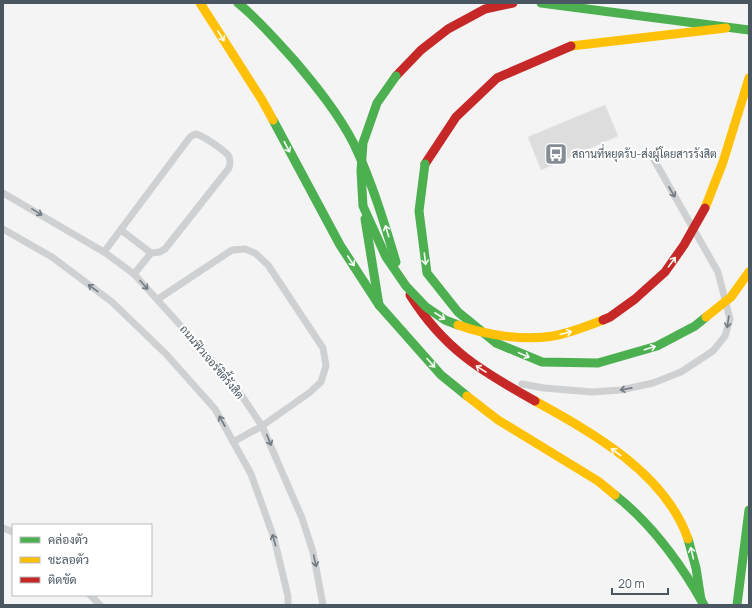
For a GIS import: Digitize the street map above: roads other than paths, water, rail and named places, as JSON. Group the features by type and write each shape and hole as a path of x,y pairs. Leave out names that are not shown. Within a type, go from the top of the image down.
{"main road":[{"path":"200,3 262,100 340,245 379,305 441,375 498,420 598,482 628,505 650,527 672,555 692,583 703,605"},
{"path":"238,3 268,31 303,71 329,104 344,127 356,148 368,175 398,266 409,294 420,312 436,332 453,349 498,380 599,439 628,461 655,485 677,514 689,541 703,605"},
{"path":"379,305 363,206 361,171 363,143 377,103 396,76 421,50 448,29 485,10 513,3"},
{"path":"541,3 749,30"},
{"path":"726,28 573,45 497,78 456,117 425,164 419,211 427,273 458,312 496,343 542,362 598,363 656,346 695,326 731,297 749,272"},
{"path":"363,206 386,257 406,286 426,306 445,320 489,334 522,337 553,336 582,328 610,317 636,299 665,272 684,245 705,208 723,162 749,78"},
{"path":"737,605 749,510"}],"lane":[{"path":"104,252 190,137 194,134 203,136 229,156 231,162 229,168 165,249 160,252 151,253 121,230"},
{"path":"498,380 544,388 592,392 621,390 653,383 681,372 713,352 725,336 730,319 718,272 653,158"},
{"name":"ถนนฟิวเจอร์ซิตี้รังสิต","path":"3,193 104,252 134,274 236,387 262,426 302,518 313,552 322,593 323,605"},
{"path":"3,229 52,257 112,302 166,354 215,409 251,474 274,538 288,596 288,605"},
{"path":"158,299 232,250 245,249 255,253 268,265 323,348 326,366 321,382 309,393 262,426 233,442"},
{"path":"134,274 151,253"},
{"path":"91,596 100,605"}],"place":[{"name":"สถานที่หยุดรับ-ส่งผู้โดยสารรังสิต","path":"556,154"}]}
